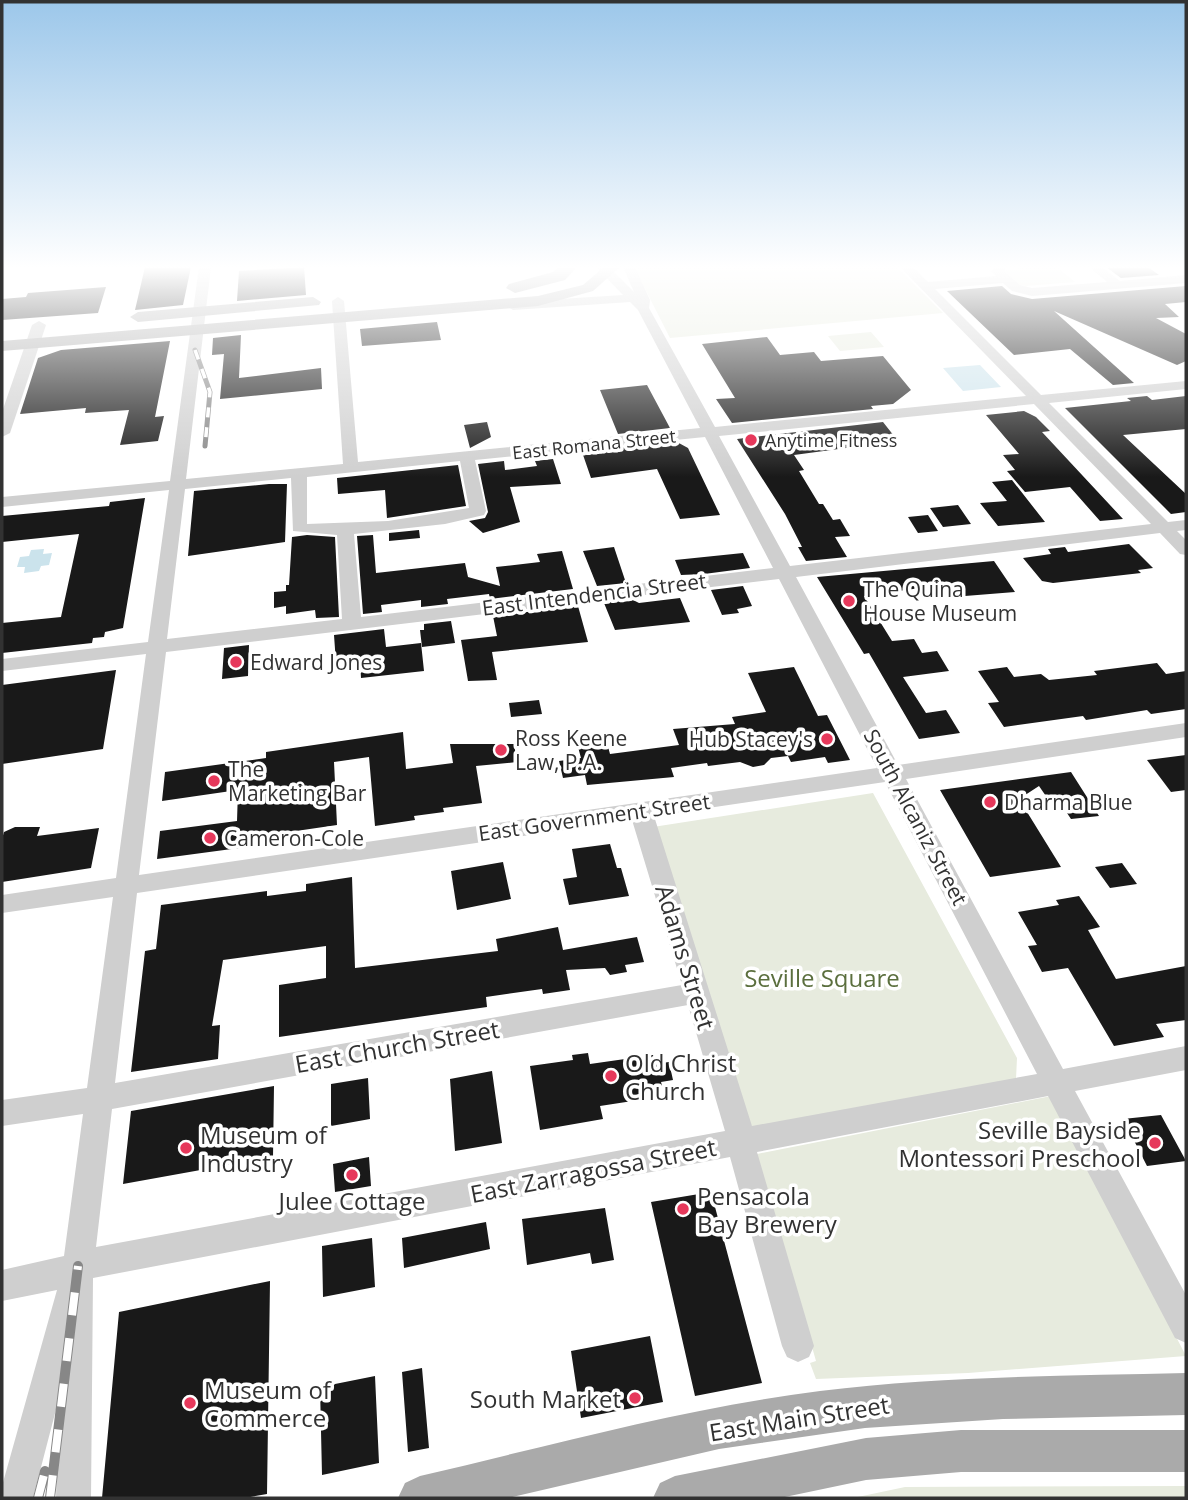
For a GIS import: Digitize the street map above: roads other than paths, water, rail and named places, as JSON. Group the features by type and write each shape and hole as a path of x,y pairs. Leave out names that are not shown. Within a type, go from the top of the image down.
{"main road":[{"path":"2,346 112,337"},
{"name":"East Main Street","path":"420,1498 692,1435 820,1412 919,1401 1186,1394"},
{"path":"675,1498 866,1459 961,1451 1186,1451"}],"street":[{"path":"2,433 35,337"},
{"path":"74,1498 78,1266 97,1099 196,337"},
{"path":"340,337 351,468"},
{"name":"South Alcaniz Street","path":"658,337 1186,1327"},
{"path":"976,337 1186,550"},
{"name":"East Romana Street","path":"2,502 1186,385"},
{"path":"299,473 299,527 307,531 345,531 478,512 467,457"},
{"name":"East Intendencia Street","path":"2,665 1186,525"},
{"path":"345,531 352,622"},
{"name":"East Government Street","path":"2,904 1186,730"},
{"name":"Adams Street","path":"641,811 698,993 798,1346"},
{"name":"East Church Street","path":"2,1113 97,1099 698,993"},
{"name":"East Zarragossa Street","path":"2,1285 58,1274 78,1266 1186,1058"},
{"path":"16,1498 78,1266"}],"water":[{"path":"980,365 1001,387 963,391 943,368"},
{"path":"44,549 43,554 52,553 49,565 41,566 39,571 24,573 25,567 17,567 20,557 29,556 31,550"}],"railway":[{"path":"195,350 210,392 205,446"},
{"path":"50,1498 78,1266"},
{"path":"38,1498 45,1471"}],"place":[{"name":"Anytime Fitness","path":"751,440"},
{"name":"The Quina House Museum","path":"849,601"},
{"name":"Edward Jones","path":"236,662"},
{"name":"Hub Stacey's","path":"827,739"},
{"name":"Ross Keene Law, P.A.","path":"501,750"},
{"name":"The Marketing Bar","path":"214,781"},
{"name":"Dharma Blue","path":"990,802"},
{"name":"Cameron-Cole","path":"210,838"},
{"name":"Old Christ Church","path":"611,1076"},
{"name":"Seville Bayside Montessori Preschool","path":"1155,1143"},
{"name":"Museum of Industry","path":"186,1148"},
{"name":"Julee Cottage","path":"352,1175"},
{"name":"Pensacola Bay Brewery","path":"683,1209"},
{"name":"South Market","path":"635,1398"},
{"name":"Museum of Commerce","path":"190,1403"}],"park label":[{"name":"Seville Square","path":"822,977"}]}
